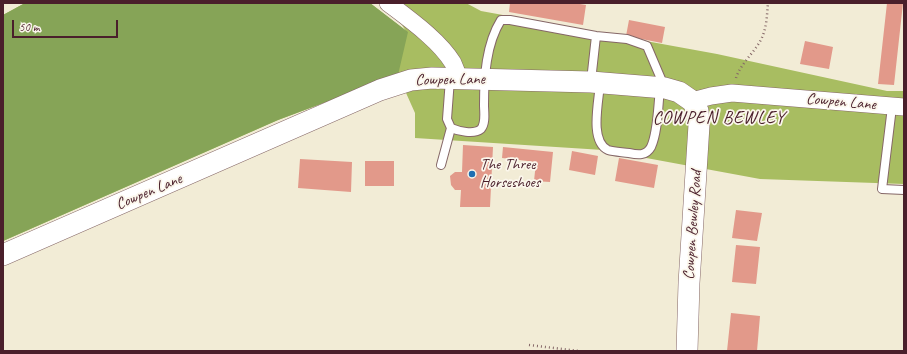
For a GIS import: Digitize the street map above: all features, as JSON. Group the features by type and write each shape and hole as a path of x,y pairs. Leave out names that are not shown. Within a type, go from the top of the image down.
{"street":[{"path":"388,3 418,26 439,46 453,63 454,78"},
{"name":"Cowpen Lane","path":"3,255 380,90 411,80 484,78 596,83 662,88 679,92 692,101 732,93 898,107"},
{"name":"Cowpen Bewley Road","path":"687,351 689,283 699,125 698,111 692,101"}],"lane":[{"path":"451,128 462,131 477,131 481,129 484,121 484,78 494,30 500,20 510,20 626,40 647,46 662,88 654,138 650,148 645,153 639,155 609,150 602,146 598,140 596,130 596,36"},
{"path":"441,164 451,128 447,119 454,78"},
{"path":"898,107 882,189 904,190"}],"path":[{"path":"732,93 739,71 763,35 768,3"},
{"path":"529,345 579,351"}],"green space":[{"path":"25,3 370,3 406,31 387,3 466,3 481,11 717,54 887,91 904,91 904,184 760,179 603,150 415,138 415,113 398,75 278,120 3,241 3,15"},
{"path":"25,3 370,3 408,32 398,75 278,120 3,241 3,15"}],"building":[{"path":"510,3 574,3 586,5 583,25 509,12"},
{"path":"887,3 903,3 894,85 878,84"},
{"path":"629,20 665,27 662,43 626,36"},
{"path":"805,41 833,47 829,69 800,64"},
{"name":"The Three Horseshoes","path":"463,145 493,147 490,207 460,207 461,190 455,190 451,185 450,176 455,172 462,172"},
{"path":"503,147 553,152 550,182 534,181 536,162 502,158"},
{"path":"572,151 598,156 595,175 569,170"},
{"path":"619,158 658,165 654,188 615,181"},
{"path":"300,159 352,162 351,192 298,188"},
{"path":"365,161 394,161 394,186 365,186"},
{"path":"736,210 762,213 757,241 732,238"},
{"path":"736,245 760,247 756,284 732,282"},
{"path":"731,313 760,316 757,351 727,351"}],"place":[{"name":"The Three Horseshoes","path":"472,174"}],"district":[{"name":"COWPEN BEWLEY","path":"719,118"}]}
